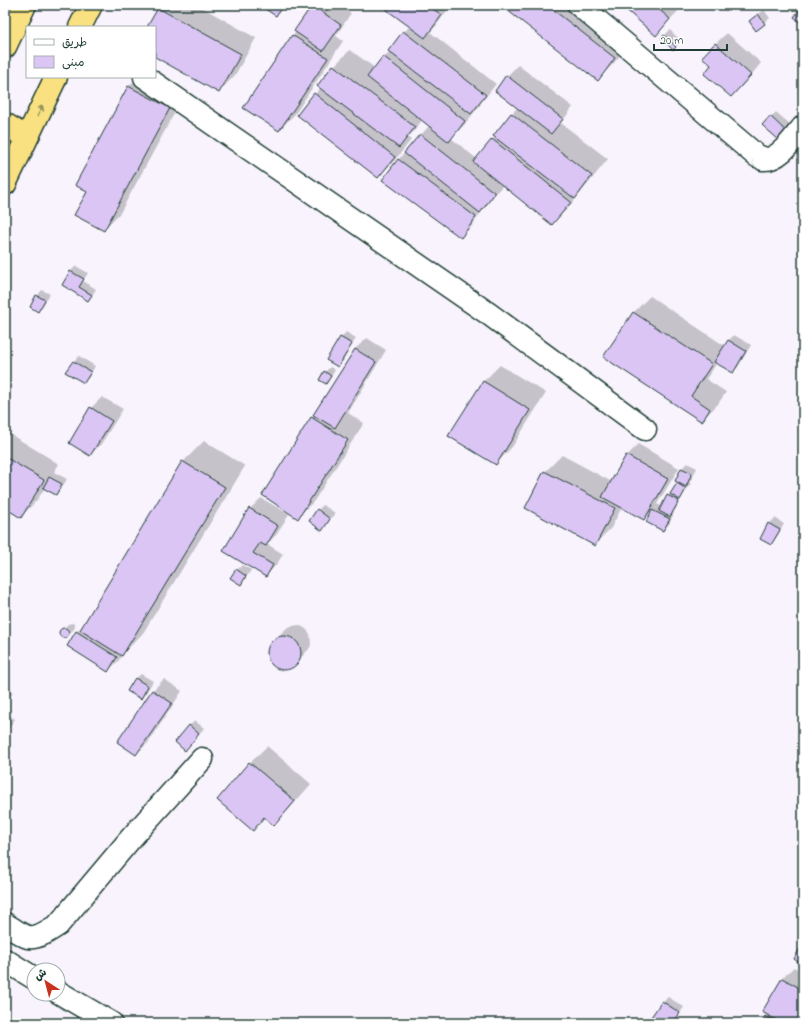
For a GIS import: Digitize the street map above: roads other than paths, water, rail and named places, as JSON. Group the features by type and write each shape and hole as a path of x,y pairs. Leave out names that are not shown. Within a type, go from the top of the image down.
{"highway":[{"path":"5,47 25,5"},
{"path":"80,26 91,5"},
{"path":"5,184 56,78"},
{"path":"5,124 28,138"}],"street":[{"path":"579,5 757,156 763,159 781,153 803,127"},
{"path":"146,78 489,314 645,429"},
{"path":"5,924 28,937 35,937 48,932 58,925 159,805 202,759"},
{"path":"5,960 26,973"},
{"path":"66,997 111,1023"}]}
